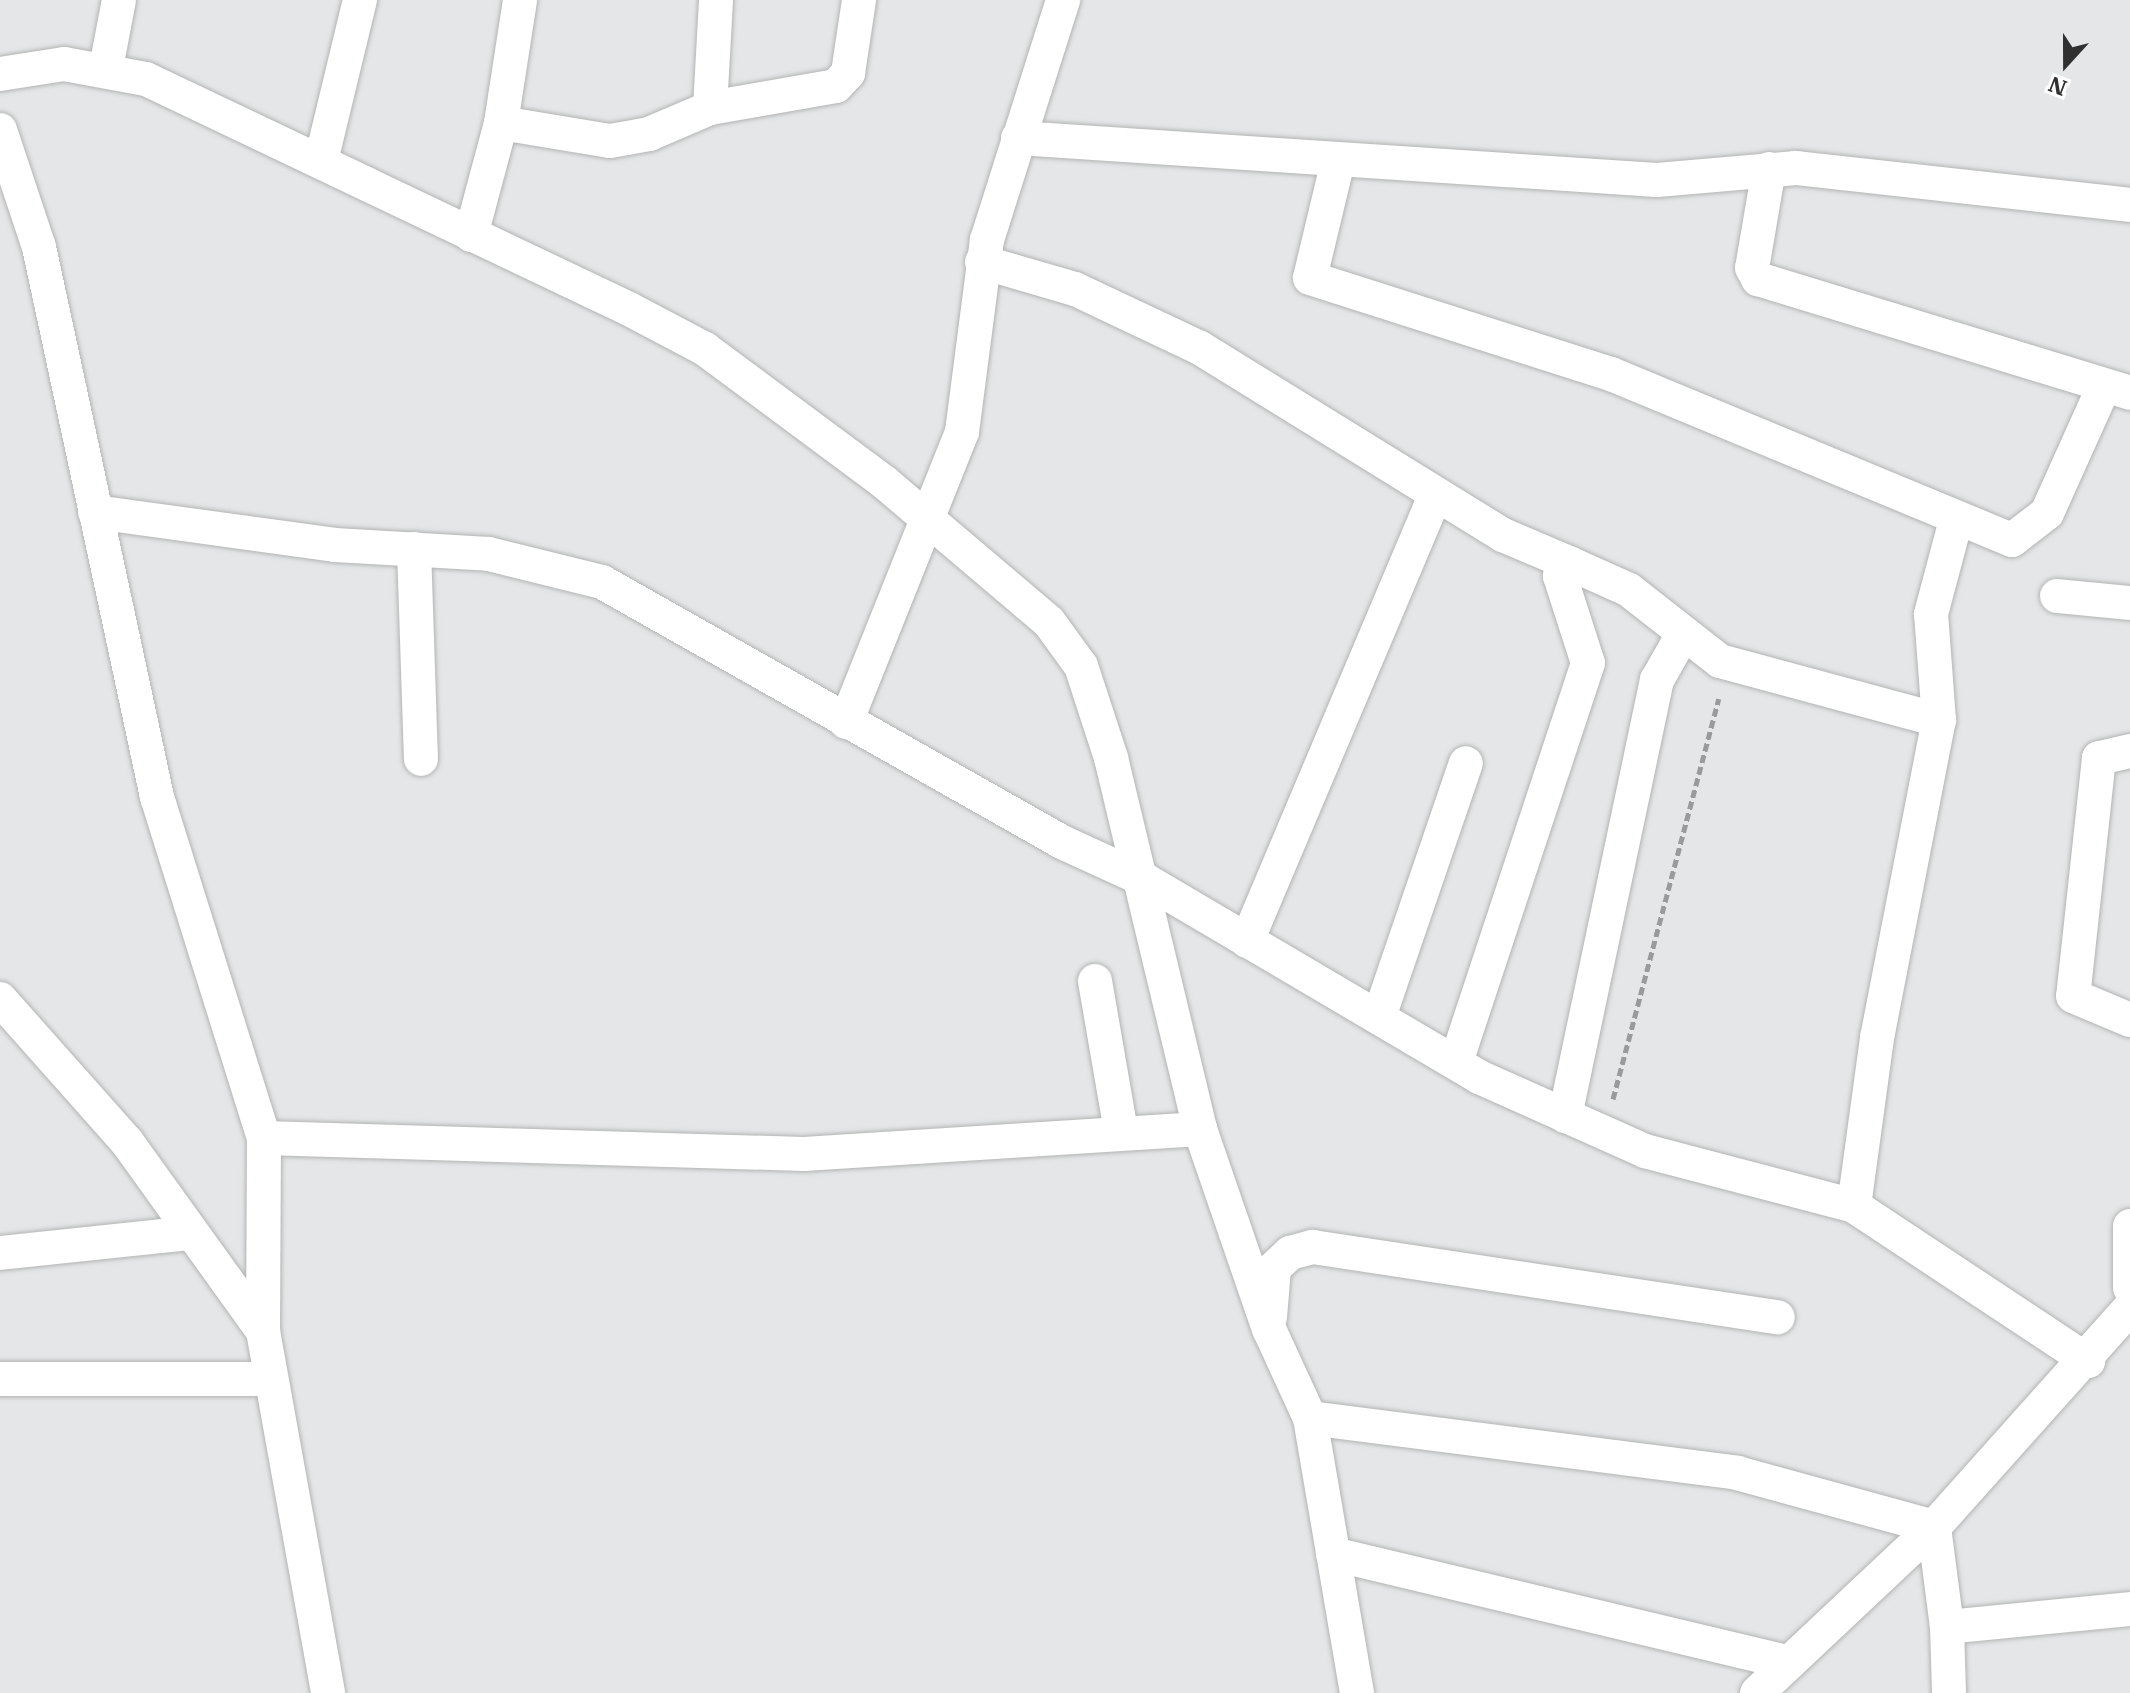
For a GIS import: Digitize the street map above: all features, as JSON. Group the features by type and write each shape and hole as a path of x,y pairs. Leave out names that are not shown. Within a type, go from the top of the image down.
{"street":[{"path":"106,68 119,0"},
{"path":"321,161 360,0"},
{"path":"471,235 501,123 520,0"},
{"path":"710,108 716,0"},
{"path":"501,123 610,141 660,131 710,108 841,84 859,0"},
{"path":"846,722 930,520 962,432 982,262 1063,0"},
{"path":"0,74 64,64 106,68 173,89 705,349 930,520 1049,622 1081,666 1145,880 1200,1129 1269,1329 1310,1418 1357,1693"},
{"path":"0,130 39,247 157,797 264,1138 263,1331 328,1693"},
{"path":"1018,138 1685,181 1769,169 2130,205"},
{"path":"1338,161 1310,278 1611,374 1956,520 2012,540 2036,527 2117,390 1758,279 1752,268 1769,169"},
{"path":"982,262 1075,289 1200,348 1435,495 1629,590 1683,634 1729,664 1939,720"},
{"path":"1247,941 1435,495"},
{"path":"95,512 518,559 602,582 846,722 1145,880 1456,1061 1565,1116 1600,1133 1854,1206 2088,1361"},
{"path":"1854,1206 1877,1038 1939,720 1931,614 1956,520"},
{"path":"414,549 413,682 421,759"},
{"path":"1456,1061 1588,663 1560,576 1569,563"},
{"path":"2057,596 2130,603"},
{"path":"1565,1116 1657,680 1683,634"},
{"path":"2130,751 2099,758 2073,996 2130,1020"},
{"path":"1380,1014 1466,763"},
{"path":"1095,981 1121,1132"},
{"path":"0,999 118,1131 263,1331"},
{"path":"264,1138 804,1154 1200,1129"},
{"path":"2130,1226 2130,1288"},
{"path":"0,1253 189,1233"},
{"path":"1269,1329 1274,1268 1290,1253 1313,1247 1778,1317"},
{"path":"1757,1693 1934,1527 2088,1361 2130,1308"},
{"path":"0,1379 271,1379"},
{"path":"1310,1418 1722,1471 1934,1527"},
{"path":"1934,1527 1947,1627 1949,1693"},
{"path":"1333,1554 1789,1663"},
{"path":"1947,1627 2130,1609"}],"path":[{"path":"1600,1133 1632,1045 1729,664"}]}
